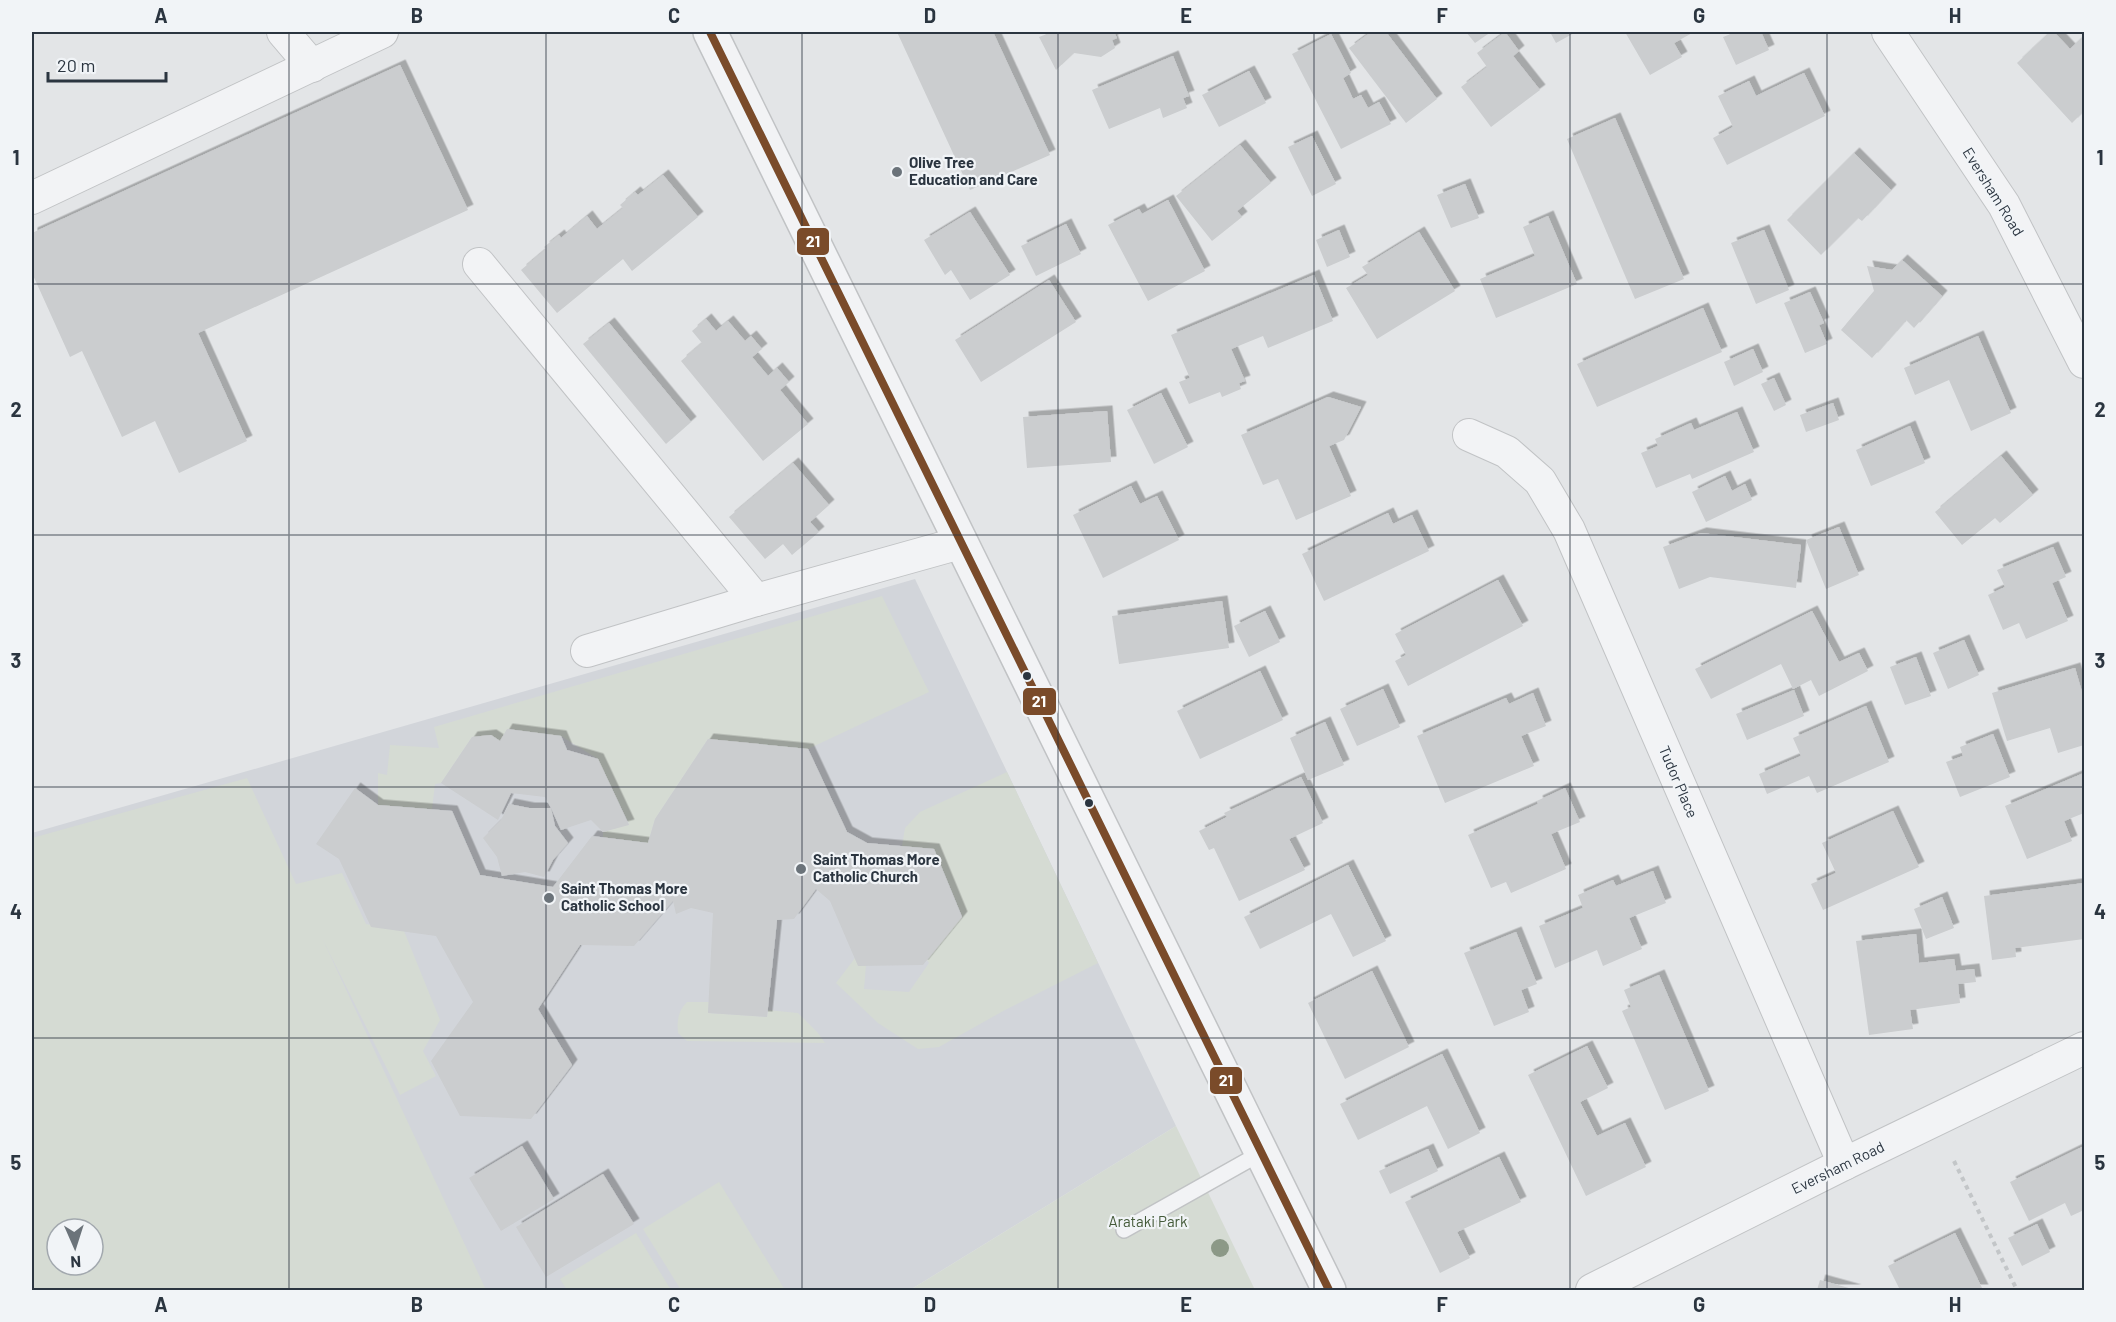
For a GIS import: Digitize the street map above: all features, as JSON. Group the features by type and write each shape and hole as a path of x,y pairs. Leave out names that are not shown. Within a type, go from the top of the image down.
{"street":[{"path":"283,32 312,66"},
{"path":"32,198 382,32"},
{"path":"710,32 1329,1290"},
{"name":"Eversham Road","path":"1888,32 2004,205 2085,362"},
{"path":"479,264 756,600"},
{"name":"Tudor Place","path":"1469,435 1507,452 1540,481 1569,530 1844,1164"},
{"path":"587,651 756,600 960,543"},
{"name":"Eversham Road","path":"1592,1290 1844,1164 2085,1048"}],"lane":[{"path":"1124,1230 1261,1153"}],"path":[{"path":"1954,1161 2017,1290"}],"shaded area":[{"name":"Saint Thomas More Catholic School","path":"915,579 1176,1126 910,1290 32,1290 32,833"}],"green space":[{"path":"882,596 929,692 808,749 708,739 655,819 648,843 603,837 603,832 629,824 598,759 561,736 508,729 500,741 491,735 472,737 441,783 435,784 432,809 378,805 378,773 387,775 390,745 439,748 434,727"},
{"path":"1007,772 1098,963 1005,1010 939,1047 918,1049 878,1023 836,983 855,958 866,966 864,989 909,992 929,963 927,960 962,916 934,849 902,846 905,828 920,812"},
{"path":"247,778 296,884 342,873 366,924 404,931 440,1020 423,1051 436,1076 400,1095 322,938 486,1290 32,1290 32,838"},
{"path":"687,1002 709,1002 708,1013 767,1017 768,1010 798,1013 825,1043 687,1041 678,1033 678,1024 680,1013"},
{"name":"Arataki Park","path":"1176,1126 1255,1290 910,1290"},
{"path":"719,1182 785,1290 681,1290 643,1229"},
{"path":"636,1233 671,1290 567,1290 560,1279"}],"building":[{"path":"897,32 993,32 1050,155 970,190"},
{"path":"1052,32 1114,32 1117,38 1112,40 1115,48 1101,57 1074,53 1056,70 1039,37"},
{"path":"1371,32 1386,32 1437,99 1406,123 1349,48"},
{"path":"1466,32 1491,32 1475,43"},
{"path":"1505,32 1519,51 1513,56 1540,90 1491,127 1461,87 1487,67 1477,53"},
{"path":"1550,32 1576,32 1556,43"},
{"path":"1625,32 1694,32 1674,43 1682,57 1650,75"},
{"path":"1736,32 1761,32 1769,50 1736,65 1723,37"},
{"path":"2050,32 2054,32 2070,49 2084,36 2084,111 2072,123 2017,63"},
{"path":"1331,34 1351,73 1343,78 1353,99 1361,95 1368,108 1379,102 1391,124 1341,149 1292,54"},
{"path":"1173,56 1189,96 1183,98 1187,108 1163,118 1160,108 1109,129 1092,90"},
{"path":"400,65 468,210 198,333 247,441 179,473 155,421 122,437 82,351 70,357 32,273 32,233"},
{"path":"1249,71 1266,103 1219,127 1202,95"},
{"path":"1804,73 1825,116 1727,165 1713,138 1733,127 1718,96 1749,81 1756,96"},
{"path":"1615,118 1684,279 1635,299 1567,139"},
{"path":"1312,136 1336,184 1312,196 1288,147"},
{"path":"1240,145 1271,183 1237,211 1242,217 1212,241 1176,196"},
{"path":"1854,153 1891,190 1862,221 1858,218 1821,255 1787,220"},
{"path":"663,175 698,217 632,271 623,259 557,313 521,270 546,249 544,247 559,235 561,238 587,216 597,229 623,208 620,205 635,192 638,195"},
{"path":"1465,184 1479,218 1451,228 1437,195"},
{"path":"1168,200 1205,271 1148,301 1108,225 1139,209 1142,214"},
{"path":"970,212 1010,275 970,300 951,270 945,275 924,240"},
{"path":"1548,216 1577,284 1496,318 1480,279 1535,256 1523,227"},
{"path":"1066,224 1081,254 1036,276 1021,246"},
{"path":"1339,230 1350,257 1327,267 1316,240"},
{"path":"1764,230 1789,290 1756,304 1731,243"},
{"path":"1419,232 1455,291 1377,339 1346,288 1368,275 1362,267"},
{"path":"1902,260 1942,296 1914,328 1906,320 1872,358 1841,330 1874,291 1867,266 1892,270"},
{"path":"1314,275 1333,321 1268,348 1263,336 1231,349 1245,381 1239,383 1241,389 1222,397 1220,392 1189,404 1179,382 1190,378 1171,335"},
{"path":"1049,280 1076,322 981,382 955,340"},
{"path":"1810,292 1824,323 1819,325 1827,344 1805,353 1784,303"},
{"path":"1703,308 1722,352 1597,407 1577,364"},
{"path":"706,319 716,331 728,321 745,341 751,336 762,349 752,357 768,376 777,368 789,382 780,390 808,424 763,461 681,361 702,343 692,331"},
{"path":"609,323 691,422 666,444 583,344"},
{"path":"1978,336 2011,413 1971,431 1949,380 1915,395 1904,368"},
{"path":"1753,349 1763,372 1734,386 1724,362"},
{"path":"1774,378 1786,405 1774,411 1761,384"},
{"path":"1161,393 1188,447 1154,464 1127,410"},
{"path":"1328,397 1361,407 1344,440 1329,446 1351,496 1296,520 1278,479 1263,485 1241,435"},
{"path":"1833,403 1839,420 1806,432 1800,415"},
{"path":"1107,411 1111,462 1027,468 1023,417"},
{"path":"1737,412 1754,452 1692,479 1690,474 1656,488 1641,453 1658,446 1655,439 1691,423 1694,430"},
{"path":"1910,426 1925,463 1871,486 1856,450"},
{"path":"2001,456 2033,495 2000,523 1995,518 1962,545 1935,512"},
{"path":"793,463 829,505 810,522 819,532 792,555 783,544 765,559 729,517"},
{"path":"1725,476 1732,491 1745,484 1752,500 1706,522 1692,492"},
{"path":"1131,486 1140,504 1157,496 1179,540 1103,578 1073,515"},
{"path":"1388,513 1393,524 1412,515 1429,551 1324,601 1302,554"},
{"path":"1839,527 1859,575 1826,589 1806,540"},
{"path":"1701,533 1801,545 1796,588 1710,577 1679,589 1663,547"},
{"path":"2053,547 2066,577 2052,583 2068,621 2026,639 2019,623 2003,630 1988,595 2005,587 1997,570"},
{"path":"1498,580 1523,626 1408,686 1395,661 1406,655 1395,634"},
{"path":"1222,601 1229,648 1119,664 1112,616"},
{"path":"1265,611 1280,642 1249,657 1234,626"},
{"path":"1812,611 1839,662 1859,653 1868,671 1819,696 1811,680 1793,689 1781,664 1711,699 1695,669"},
{"path":"1964,640 1979,675 1948,689 1933,653"},
{"path":"1916,657 1931,696 1905,705 1890,667"},
{"path":"2075,668 2084,699 2084,745 2058,753 2050,728 2007,741 1992,693"},
{"path":"1260,671 1283,720 1200,759 1177,711"},
{"path":"1383,689 1400,727 1357,746 1340,709"},
{"path":"1794,690 1804,716 1747,740 1736,714"},
{"path":"1533,693 1546,726 1521,736 1534,766 1445,803 1417,736 1506,698 1509,704"},
{"path":"1866,706 1889,762 1817,793 1809,776 1767,794 1759,774 1801,756 1793,738"},
{"path":"1325,722 1344,765 1308,780 1290,738"},
{"path":"507,729 561,736 567,750 598,759 629,825 603,832 591,820 561,830 545,797 511,793 498,820 441,783 472,737 491,735 500,741"},
{"path":"1993,734 2010,777 1960,797 1946,762 1963,756 1960,747"},
{"path":"708,739 808,749 847,832 867,843 934,849 962,917 923,965 858,966 830,901 816,889 794,919 777,920 767,1017 708,1013 713,913 691,908 676,914 673,901 634,946 580,945 538,1009 572,1065 531,1119 460,1116 431,1061 473,1002 436,936 371,927 339,859 316,844 355,788 378,805 452,811 480,875 553,887 592,836 648,843 655,819"},
{"path":"2084,773 2084,813 2064,821 2072,841 2027,859 2005,806"},
{"path":"1301,777 1323,823 1289,839 1305,870 1239,901 1214,848 1209,850 1199,831 1227,817 1224,813"},
{"path":"1565,788 1580,822 1551,834 1566,869 1511,893 1506,882 1491,888 1468,835 1538,804 1537,801"},
{"path":"509,804 529,808 551,808 555,826 568,843 553,860 544,877 525,872 502,876 497,857 483,838 501,820"},
{"path":"1893,811 1919,867 1823,910 1811,884 1836,873 1822,843"},
{"path":"1348,865 1386,941 1353,957 1331,914 1260,949 1244,917"},
{"path":"1653,871 1666,903 1629,918 1642,949 1603,966 1597,950 1555,968 1539,926 1583,908 1578,895 1613,880 1616,886"},
{"path":"2084,883 2084,939 2015,948 2016,957 1992,960 1984,896"},
{"path":"1942,897 1954,928 1926,939 1914,909"},
{"path":"1516,932 1537,984 1521,990 1529,1012 1494,1026 1464,953"},
{"path":"1916,934 1919,963 1954,959 1956,971 1974,969 1976,982 1958,984 1960,1003 1910,1010 1913,1029 1869,1035 1856,941"},
{"path":"1372,971 1409,1047 1345,1079 1308,1003"},
{"path":"1659,975 1709,1091 1665,1110 1622,1011 1631,1007 1624,990"},
{"path":"1587,1046 1608,1088 1580,1102 1597,1136 1625,1123 1646,1167 1586,1196 1528,1075"},
{"path":"1442,1054 1480,1133 1448,1149 1427,1106 1358,1140 1340,1104"},
{"path":"522,1146 554,1199 501,1231 469,1178"},
{"path":"2084,1146 2084,1210 2071,1216 2065,1203 2029,1221 2010,1182"},
{"path":"1428,1149 1438,1171 1390,1194 1379,1171"},
{"path":"1499,1157 1521,1202 1457,1232 1470,1258 1440,1273 1405,1202"},
{"path":"603,1174 634,1224 546,1277 516,1227"},
{"path":"2037,1224 2050,1252 2022,1266 2008,1238"},
{"path":"1955,1233 1983,1290 1900,1290 1888,1266"},
{"path":"1820,1280 1856,1290 1817,1290"}],"transit line":[{"name":"21","path":"710,32 1329,1290"}],"place":[{"name":"Olive Tree Education and Care","path":"897,172"},
{"name":"Saint Thomas More Catholic Church","path":"801,869"},
{"name":"Saint Thomas More Catholic School","path":"549,898"}]}
